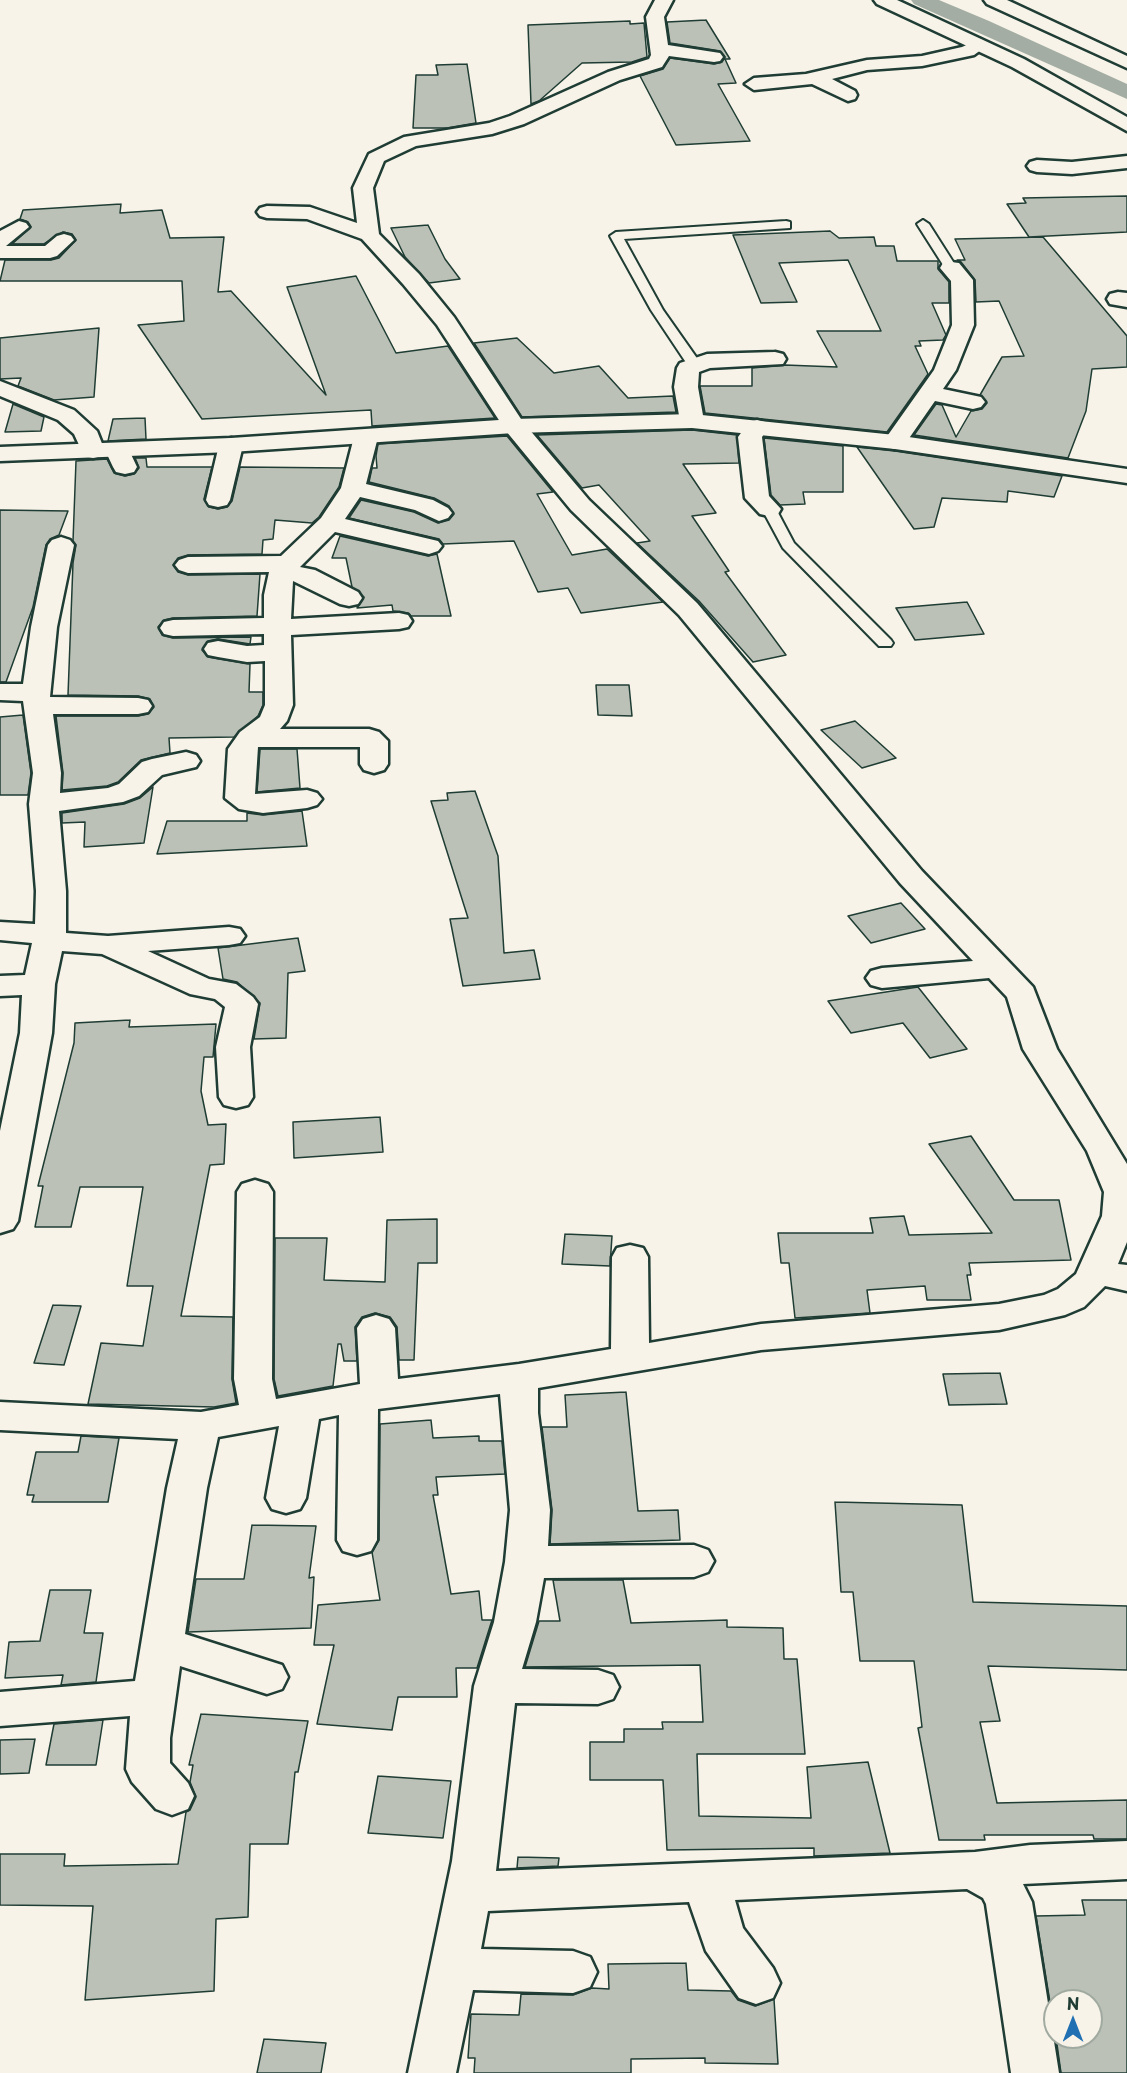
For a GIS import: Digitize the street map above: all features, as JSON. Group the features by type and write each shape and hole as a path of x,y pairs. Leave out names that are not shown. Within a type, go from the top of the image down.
{"street":[{"path":"369,235 363,188 376,158 411,141 492,128 517,120 596,84 656,63 659,49 655,17 664,0"},
{"path":"883,0 980,44 1090,101 1127,125"},
{"path":"993,0 1127,63"},
{"path":"754,84 815,78 838,70 867,65 930,59 968,51 980,44"},
{"path":"659,49 714,57"},
{"path":"815,78 848,95"},
{"path":"1037,166 1072,168 1127,162"},
{"path":"0,1416 201,1426 301,1410 369,1396 519,1378 761,1337 999,1317 1052,1306 1071,1298 1089,1284 1111,1275 1122,1192 1104,1151 1040,1049 1022,994 911,877 727,659 688,609 580,505 514,426 446,322 411,279 369,235 310,213 267,212"},
{"path":"0,241 19,227"},
{"path":"0,252 50,252 64,240"},
{"path":"895,442 945,370 963,325 962,280 951,268"},
{"path":"693,421 686,374 694,364 775,359"},
{"path":"5,393 66,415 112,456"},
{"path":"930,393 974,402"},
{"path":"0,454 112,456 231,445 514,426 693,421 895,442 1127,476"},
{"path":"757,427 750,437 757,498 769,508"},
{"path":"307,799 263,804 249,803 240,798 242,749 250,738 273,721 279,705 278,595 284,567 330,523 353,488 366,437"},
{"path":"218,500 231,445"},
{"path":"353,488 424,505 439,513"},
{"path":"330,523 429,546"},
{"path":"0,1221 4,1181 36,1033 39,984 48,938 51,891 44,804 47,773 37,699 44,627 61,545"},
{"path":"189,565 284,567 349,598"},
{"path":"173,628 277,635 399,621"},
{"path":"218,649 247,654 277,635"},
{"path":"0,692 37,699 138,706"},
{"path":"250,738 369,738 374,741 374,764"},
{"path":"44,804 113,796 129,790 152,768 186,761"},
{"path":"0,931 108,945 229,936"},
{"path":"108,945 201,987 225,991 242,1004 233,1047 236,1097"},
{"path":"882,978 998,968"},
{"path":"0,986 39,984"},
{"path":"255,1192 253,1379 260,1416"},
{"path":"630,1257 630,1359"},
{"path":"357,1540 376,1328"},
{"path":"432,2073 475,1861 495,1686 515,1622 526,1562 530,1510 519,1413 519,1378"},
{"path":"286,1498 301,1410"},
{"path":"172,1796 148,1769 148,1738 187,1488 201,1426"},
{"path":"526,1562 694,1562"},
{"path":"163,1644 267,1677"},
{"path":"495,1686 598,1687"},
{"path":"0,1709 154,1697"},
{"path":"468,1892 976,1871 1030,1864 1127,1860"},
{"path":"976,1871 999,1884 1009,1902 1035,2073"},
{"path":"711,1883 713,1907 723,1937 756,1983"},
{"path":"454,1969 573,1972"}],"lane":[{"path":"923,224 951,268"},
{"path":"694,364 657,310 616,236 786,225"},
{"path":"769,508 788,545 885,643"}],"building":[{"path":"706,20 730,59 725,59 736,83 718,84 750,141 676,145 640,76 663,69 670,58 714,64 722,62 725,57 720,51 670,43 667,22"},
{"path":"630,21 630,24 644,23 647,57 632,62 582,63 539,101 531,104 528,25"},
{"path":"467,64 476,123 447,128 413,128 416,75 438,75 436,65"},
{"path":"1127,196 1127,232 1029,237 1007,204 1026,203 1023,198"},
{"path":"121,204 120,213 162,210 170,238 224,237 218,292 231,291 326,395 287,287 356,276 396,353 448,346 495,418 372,426 371,410 202,419 138,325 184,321 182,281 0,281 5,260 59,258 76,240 72,234 63,232 44,244 12,244 31,227 28,222 20,219 23,210"},
{"path":"428,225 445,259 460,279 429,283 405,257 391,228"},
{"path":"830,231 839,238 874,237 876,246 894,246 897,261 938,261 938,269 949,282 949,303 932,303 946,335 943,340 919,341 921,346 915,346 928,374 887,432 705,413 700,386 752,386 752,368 785,365 837,367 817,331 881,331 848,260 779,263 797,302 761,303 733,235"},
{"path":"1043,237 1127,336 1127,367 1092,369 1086,411 1068,458 914,435 936,404 942,405 956,437 971,411 982,409 987,403 980,395 1002,357 1024,356 999,301 976,302 975,280 957,260 965,260 955,239"},
{"path":"99,328 94,397 54,400 18,386 21,378 0,379 0,338"},
{"path":"517,338 554,373 599,366 628,398 673,396 676,412 522,417 474,343"},
{"path":"13,404 44,417 41,431 5,432"},
{"path":"145,418 146,439 108,441 113,419"},
{"path":"692,430 737,435 739,463 683,464 716,513 692,516 729,571 725,572 786,655 753,662 699,601 637,543 650,541 599,485 582,488 537,435"},
{"path":"507,436 553,492 537,494 572,555 607,549 663,602 581,613 568,588 538,592 514,541 443,544 439,539 349,518 361,500 414,512 438,523 449,520 454,514 449,506 434,498 369,482 372,468 377,468 378,444"},
{"path":"764,438 843,446 843,492 803,492 805,504 780,505 771,495"},
{"path":"857,447 1062,476 1054,497 1008,491 1007,502 942,498 934,527 914,529"},
{"path":"135,458 146,458 147,467 212,467 204,499 209,507 218,509 227,507 232,501 240,467 344,468 339,487 319,517 312,523 275,520 273,539 263,540 262,554 188,555 178,558 173,565 178,572 188,575 260,574 257,616 173,618 164,620 158,627 162,635 173,638 251,637 250,644 218,639 208,641 202,650 208,657 250,664 249,692 263,692 263,705 258,716 234,737 169,738 170,753 141,760 118,782 107,786 62,790 63,773 56,716 138,716 148,714 154,707 150,699 138,696 68,695 73,563 76,545 73,541 76,461 107,459 114,473 125,476 134,474 139,468"},
{"path":"0,510 68,511 59,535 50,539 46,545 33,607 6,682 0,682"},
{"path":"340,536 428,556 437,554 451,616 411,616 408,613 393,611 392,605 357,608 364,597 352,587 346,558 332,558"},
{"path":"967,602 984,634 915,640 896,608"},
{"path":"596,685 629,685 632,716 598,715"},
{"path":"23,715 31,773 28,795 0,795 0,717"},
{"path":"855,721 896,758 862,768 821,730"},
{"path":"260,749 297,749 300,788 257,792"},
{"path":"153,787 144,843 84,847 85,822 62,823 62,813 124,804 140,798"},
{"path":"475,791 498,856 504,953 534,950 540,979 463,986 450,919 468,918 431,801 448,800 447,793"},
{"path":"302,811 307,846 157,854 167,821 247,821 247,813 263,815"},
{"path":"901,903 925,929 871,943 848,916"},
{"path":"298,938 305,971 288,973 286,1038 254,1039 260,1003 237,982 223,979 218,948"},
{"path":"918,987 967,1049 930,1058 903,1023 851,1033 828,1001"},
{"path":"130,1020 129,1027 216,1024 213,1057 204,1057 201,1091 208,1125 226,1124 224,1164 210,1165 181,1316 233,1317 232,1379 236,1403 214,1407 88,1404 101,1343 143,1346 153,1286 127,1286 143,1187 80,1187 71,1227 35,1227 43,1186 38,1186 74,1043 75,1023"},
{"path":"380,1117 383,1152 294,1158 293,1122"},
{"path":"971,1136 1014,1200 1059,1200 1071,1260 969,1263 971,1275 967,1275 971,1300 927,1300 925,1286 867,1290 870,1313 795,1318 789,1263 781,1263 778,1233 873,1233 870,1218 904,1216 909,1235 992,1233 929,1144"},
{"path":"437,1219 437,1263 418,1263 414,1360 399,1360 397,1327 390,1317 375,1313 362,1317 355,1327 357,1361 344,1361 341,1344 338,1344 333,1386 278,1396 274,1379 275,1238 327,1238 324,1280 385,1282 387,1220"},
{"path":"565,1234 612,1236 610,1266 562,1264"},
{"path":"53,1305 81,1306 64,1365 34,1363"},
{"path":"1000,1373 1007,1404 949,1405 943,1374"},
{"path":"626,1392 638,1511 678,1510 680,1540 550,1544 552,1510 542,1427 567,1427 565,1395"},
{"path":"431,1420 433,1438 479,1436 479,1441 502,1441 505,1474 436,1477 438,1495 433,1495 451,1594 479,1591 482,1620 492,1620 477,1668 456,1668 457,1697 398,1697 392,1730 317,1724 334,1645 314,1645 318,1605 380,1600 372,1552 379,1540 380,1424"},
{"path":"81,1436 119,1438 108,1502 32,1502 34,1495 27,1495 36,1452 78,1452"},
{"path":"835,1502 962,1505 973,1602 1127,1606 1127,1670 988,1666 1000,1721 980,1722 997,1803 1127,1800 1127,1839 1094,1839 1093,1835 984,1835 985,1840 939,1840 918,1728 922,1727 914,1661 860,1661 853,1592 841,1592"},
{"path":"252,1525 316,1526 309,1578 314,1577 311,1628 188,1632 196,1579 244,1579"},
{"path":"553,1580 623,1580 631,1623 727,1620 727,1627 783,1628 784,1659 797,1659 805,1754 697,1754 699,1816 811,1818 807,1767 868,1762 890,1853 814,1856 814,1848 667,1850 663,1780 590,1780 590,1742 624,1742 624,1729 663,1729 662,1722 703,1722 700,1665 525,1667 539,1621 560,1621"},
{"path":"50,1590 91,1590 84,1633 103,1633 96,1682 61,1685 63,1675 5,1678 9,1642 40,1641"},
{"path":"201,1714 308,1721 298,1772 295,1772 288,1844 250,1844 248,1917 216,1919 214,1991 85,2000 93,1906 0,1905 0,1854 65,1854 64,1866 178,1864 186,1812 190,1810 196,1797 190,1782 193,1765 189,1765"},
{"path":"103,1720 96,1765 46,1765 54,1724"},
{"path":"35,1739 29,1773 0,1774 0,1740"},
{"path":"378,1776 451,1781 443,1838 368,1833"},
{"path":"518,1857 559,1858 558,1866 517,1868"},
{"path":"1082,1900 1127,1900 1127,2073 1061,2073 1058,2049 1103,2049 1103,1989 1048,1989 1036,1916 1085,1915"},
{"path":"686,1963 688,1990 731,1991 738,2000 755,2006 774,1999 778,2064 705,2063 705,2058 631,2059 631,2073 474,2073 475,2058 468,2058 471,2014 519,2015 521,1994 573,1995 592,1988 609,1989 608,1964"},
{"path":"264,2039 326,2043 321,2073 257,2073"}],"waterway":[{"path":"921,0 982,25 1127,92"}]}
